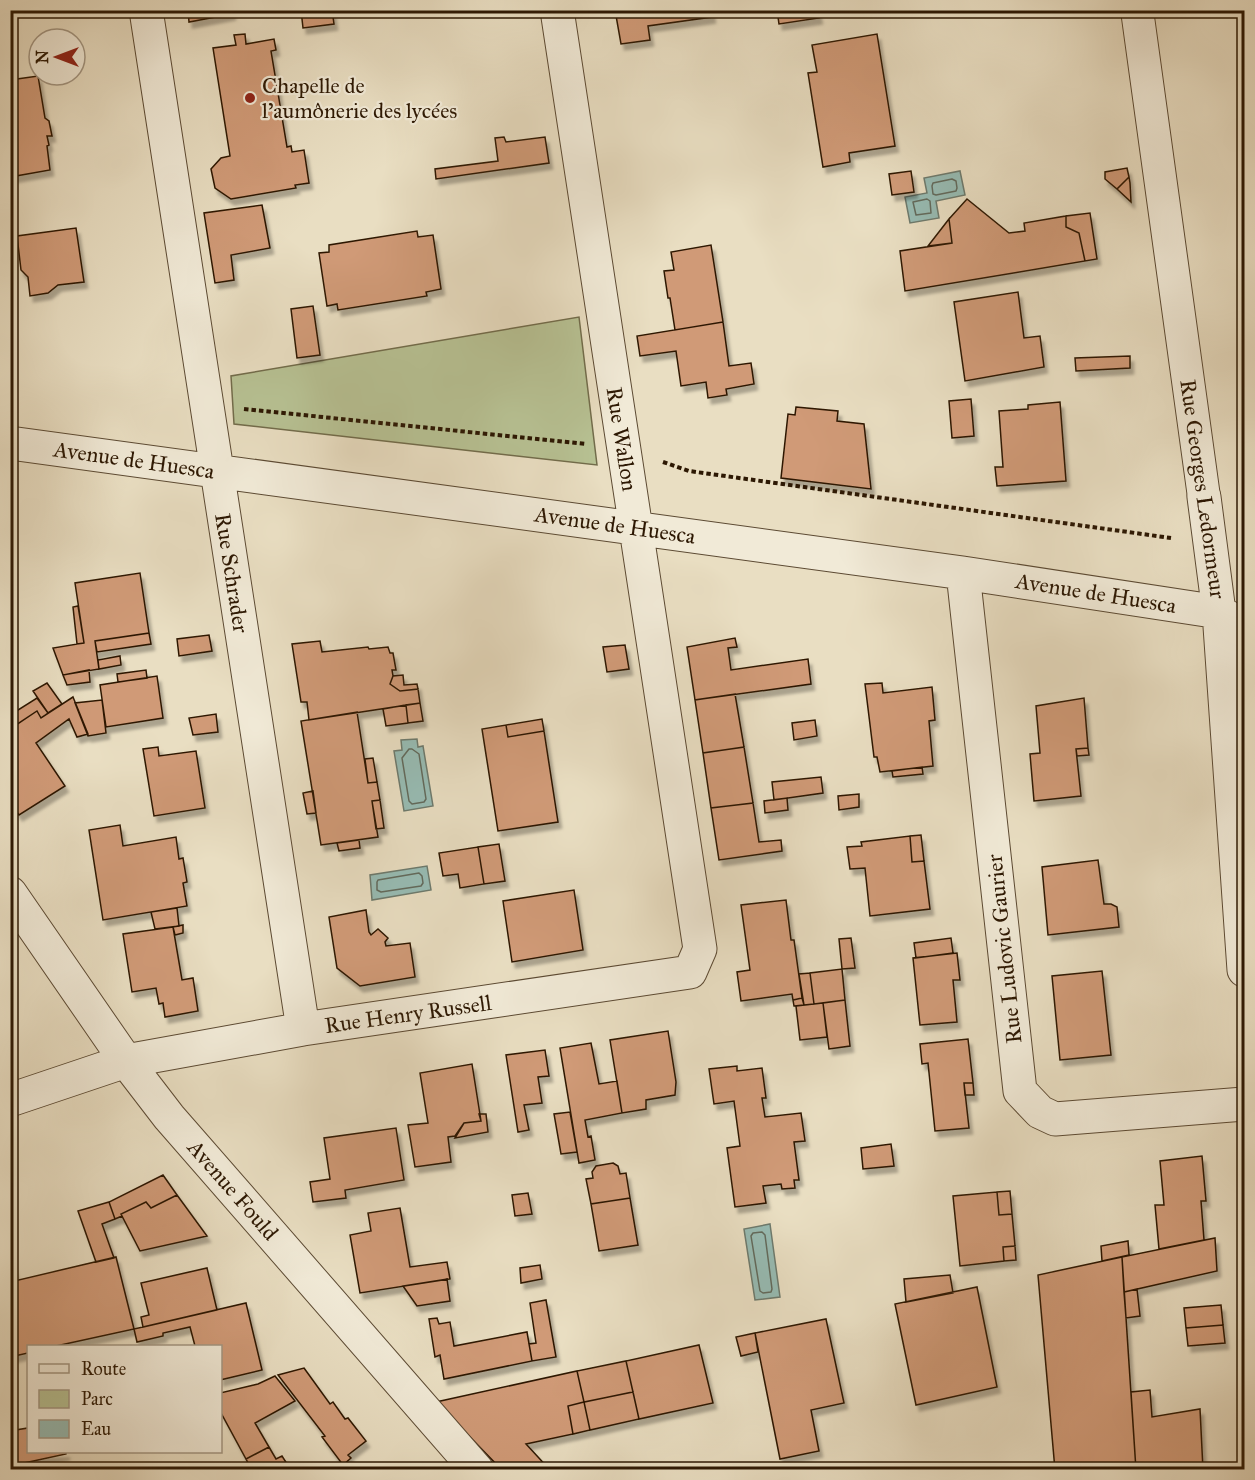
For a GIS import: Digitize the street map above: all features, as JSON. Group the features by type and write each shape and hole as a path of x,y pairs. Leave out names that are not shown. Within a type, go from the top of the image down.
{"street":[{"name":"Rue Schrader","path":"146,10 303,1029"},
{"name":"Rue Wallon","path":"556,10 700,949 690,972"},
{"name":"Rue Georges Ledormeur","path":"1137,10 1210,544 1236,614 1245,970"},
{"name":"Avenue de Huesca","path":"10,443 636,527 1236,614"},
{"name":"Rue Ludovic Gaurier","path":"963,573 1020,1091 1040,1112 1055,1119 1245,1104"},
{"name":"Avenue Fould","path":"10,893 126,1061 169,1117 477,1470"},
{"name":"Rue Henry Russell","path":"10,1100 126,1061 303,1029 690,972"}],"path":[{"path":"206,405 624,448 689,471 1210,544"}],"green space":[{"path":"579,317 597,465 234,424 231,376"}],"water":[{"path":"960,171 965,195 936,201 939,218 910,223 905,197 927,193 924,178"},
{"path":"417,739 418,747 423,746 433,806 404,811 394,751 402,750 401,740"},
{"path":"427,866 431,890 372,900 370,875"},
{"path":"770,1224 780,1297 755,1300 744,1229"}],"building":[{"path":"188,10 232,10 232,14 189,22"},
{"path":"301,10 332,10 334,24 303,28"},
{"path":"615,10 711,10 712,17 648,26 650,40 621,44"},
{"path":"777,10 817,10 819,18 779,24"},
{"name":"Chapelle de l'aumônerie des lycées","path":"245,34 246,44 274,39 276,50 271,51 287,147 291,146 292,152 304,150 309,183 295,185 296,188 231,199 215,188 211,169 221,158 230,156 213,48 236,45 234,35"},
{"path":"877,34 895,146 849,153 850,162 823,167 808,73 817,72 812,45"},
{"path":"27,78 27,87 40,87 45,118 49,121 52,136 47,136 50,170 10,177 10,80"},
{"path":"504,137 506,142 545,137 549,163 436,179 435,169 498,161 495,138"},
{"path":"1127,168 1129,177 1117,189 1105,179 1105,172"},
{"path":"911,171 914,192 892,195 889,174"},
{"path":"1129,177 1130,183 1131,202 1117,189"},
{"path":"967,199 1009,233 1025,231 1024,223 1066,216 1066,227 1079,233 1085,261 905,291 900,251 952,243 949,219"},
{"path":"262,205 270,248 231,255 234,280 215,283 204,213"},
{"path":"1090,213 1097,259 1085,261 1079,233 1066,227 1066,216"},
{"path":"949,219 952,243 928,246"},
{"path":"76,228 84,282 58,285 48,293 30,296 28,277 21,270 17,236"},
{"path":"417,231 418,237 433,235 441,289 426,292 427,296 338,310 337,304 327,306 319,253 329,252 329,245"},
{"path":"711,245 723,322 675,330 664,271 674,270 671,252"},
{"path":"1018,292 1024,338 1040,336 1044,367 965,381 954,302"},
{"path":"313,306 320,355 297,358 291,309"},
{"path":"723,322 729,366 751,363 754,384 726,389 727,395 708,398 706,382 681,386 676,351 640,356 637,336"},
{"path":"1130,356 1130,368 1076,371 1075,358"},
{"path":"971,399 974,436 952,438 949,401"},
{"path":"1060,402 1066,481 997,486 995,467 1003,467 999,411 1028,409 1028,405"},
{"path":"796,407 838,411 837,421 864,424 871,489 781,478 788,414 795,415"},
{"path":"140,573 149,633 95,641 99,669 63,675 53,648 84,643 75,583"},
{"path":"78,606 84,643 77,644 73,607"},
{"path":"149,633 151,644 97,652 95,641"},
{"path":"209,635 212,651 179,656 177,639"},
{"path":"735,638 737,647 728,648 731,670 808,659 811,684 695,700 687,647"},
{"path":"320,641 322,652 388,647 390,653 393,653 396,670 392,670 393,676 390,684 400,691 418,689 420,703 309,720 307,702 301,702 292,644"},
{"path":"625,645 629,669 607,672 603,647"},
{"path":"120,656 121,665 99,669 98,660"},
{"path":"89,670 90,682 67,685 63,675"},
{"path":"146,670 147,678 118,682 117,674"},
{"path":"403,675 404,685 417,684 418,689 400,691 390,684 393,676"},
{"path":"157,676 163,718 106,727 100,685"},
{"path":"47,683 62,704 48,713 33,691"},
{"path":"882,683 883,693 932,687 935,720 929,721 933,766 880,772 877,757 874,757 865,684"},
{"path":"735,694 744,747 703,753 695,700"},
{"path":"73,697 88,734 77,737 69,719 36,743 65,786 19,815 10,803 10,729 37,711 41,718"},
{"path":"37,698 48,713 41,718 37,711 10,729 10,705 15,712"},
{"path":"1084,698 1088,748 1076,749 1081,796 1034,801 1030,754 1040,753 1036,706"},
{"path":"102,700 106,733 88,736 75,703"},
{"path":"420,703 423,721 408,723 406,705"},
{"path":"406,705 408,723 386,726 383,709"},
{"path":"357,712 368,783 377,782 380,800 372,801 378,837 321,845 301,721"},
{"path":"216,714 218,732 193,735 189,718"},
{"path":"542,719 544,731 508,737 506,725"},
{"path":"815,720 817,736 794,740 792,723"},
{"path":"506,725 508,737 544,731 558,822 498,831 482,729"},
{"path":"158,747 159,756 196,751 205,808 154,816 143,749"},
{"path":"744,747 753,803 711,808 703,753"},
{"path":"1088,748 1089,755 1077,756 1076,749"},
{"path":"373,758 377,782 368,783 365,759"},
{"path":"922,767 923,774 893,777 892,771"},
{"path":"821,777 823,793 774,800 772,782"},
{"path":"313,791 316,813 307,814 303,793"},
{"path":"859,794 859,807 839,810 838,796"},
{"path":"787,798 788,810 765,813 764,801"},
{"path":"380,800 384,828 376,829 372,801"},
{"path":"753,803 759,842 781,840 782,851 719,860 711,808"},
{"path":"120,825 123,846 176,837 179,859 183,858 187,882 183,883 187,906 103,920 89,830"},
{"path":"921,835 924,861 912,862 910,836"},
{"path":"910,836 912,862 924,861 930,909 870,916 865,868 850,869 847,847 862,846 861,842"},
{"path":"359,840 360,848 339,851 337,843"},
{"path":"499,844 505,881 484,884 478,847"},
{"path":"478,847 484,884 460,888 458,874 443,876 439,853"},
{"path":"1098,860 1104,904 1117,907 1119,927 1048,935 1042,867"},
{"path":"574,890 583,950 512,962 503,901"},
{"path":"786,900 802,998 793,1000 792,994 741,1001 737,972 750,970 741,905"},
{"path":"177,908 179,926 155,929 151,912"},
{"path":"366,910 371,935 378,929 388,938 385,942 386,946 410,943 415,977 360,986 337,968 329,917"},
{"path":"183,925 183,933 175,935 173,927"},
{"path":"173,927 182,980 193,978 198,1011 165,1017 163,1003 159,1004 156,988 132,992 123,934"},
{"path":"851,938 855,968 842,969 839,939"},
{"path":"951,938 953,953 916,958 914,943"},
{"path":"957,953 960,980 953,980 957,1022 920,1025 913,958"},
{"path":"842,969 845,1000 814,1004 810,973"},
{"path":"1102,971 1111,1055 1060,1060 1052,976"},
{"path":"810,973 814,1004 804,1005 799,974"},
{"path":"802,998 804,1005 794,1006 793,1000"},
{"path":"845,1000 850,1046 829,1049 823,1003"},
{"path":"823,1003 827,1037 800,1040 796,1006"},
{"path":"668,1031 676,1082 675,1095 646,1100 646,1109 622,1113 610,1040"},
{"path":"968,1039 973,1083 964,1083 969,1128 935,1131 928,1063 922,1064 920,1044"},
{"path":"591,1043 599,1084 617,1081 622,1113 585,1120 588,1137 591,1136 595,1160 579,1163 560,1048"},
{"path":"545,1050 549,1076 538,1077 542,1103 524,1105 529,1130 518,1132 506,1055"},
{"path":"472,1064 481,1121 464,1123 455,1136 448,1137 451,1162 415,1167 408,1125 428,1123 420,1073"},
{"path":"737,1066 737,1071 762,1068 766,1098 762,1098 765,1117 801,1113 805,1141 794,1142 799,1180 794,1180 795,1188 782,1189 781,1184 763,1186 766,1203 735,1207 727,1148 740,1146 734,1101 714,1104 709,1069"},
{"path":"964,1083 973,1083 974,1095 965,1095"},
{"path":"570,1112 577,1152 561,1154 554,1114"},
{"path":"479,1114 486,1114 488,1132 455,1138 464,1123 481,1121"},
{"path":"396,1128 404,1180 345,1190 346,1198 313,1202 310,1182 330,1179 324,1138"},
{"path":"891,1144 894,1166 863,1169 861,1148"},
{"path":"1202,1156 1206,1201 1201,1201 1204,1240 1159,1249 1155,1205 1164,1205 1160,1161"},
{"path":"613,1163 618,1166 620,1174 626,1173 630,1198 591,1204 586,1179 593,1178 592,1172 596,1166"},
{"path":"163,1175 177,1195 151,1208 146,1202 115,1219 109,1202"},
{"path":"1010,1191 1012,1214 999,1215 997,1192"},
{"path":"997,1192 999,1215 1012,1214 1015,1246 1003,1247 1004,1261 960,1266 953,1196"},
{"path":"528,1193 532,1214 515,1216 512,1195"},
{"path":"177,1195 207,1236 140,1251 121,1214 146,1202 151,1208"},
{"path":"630,1198 638,1245 599,1251 591,1204"},
{"path":"109,1202 115,1219 102,1224 114,1258 96,1262 78,1211"},
{"path":"400,1208 410,1267 447,1262 450,1279 360,1293 350,1235 371,1231 368,1213"},
{"path":"1215,1238 1217,1271 1124,1292 1122,1257"},
{"path":"1128,1241 1129,1255 1102,1261 1101,1246"},
{"path":"1015,1246 1016,1260 1004,1261 1003,1247"},
{"path":"116,1257 134,1329 61,1345 27,1345 27,1353 10,1357 10,1282"},
{"path":"1122,1257 1136,1470 1055,1470 1038,1275"},
{"path":"10,1264 12,1264 17,1281 10,1282"},
{"path":"540,1265 542,1279 521,1283 520,1268"},
{"path":"207,1268 217,1310 143,1327 141,1317 149,1315 141,1283"},
{"path":"950,1275 953,1293 906,1302 904,1279"},
{"path":"447,1279 450,1301 417,1306 403,1286"},
{"path":"977,1287 997,1387 916,1405 895,1304"},
{"path":"1137,1289 1140,1316 1126,1318 1124,1292"},
{"path":"546,1300 556,1357 532,1361 529,1344 536,1343 530,1303"},
{"path":"246,1303 262,1370 222,1380 222,1345 195,1345 190,1327 137,1342 134,1329"},
{"path":"1221,1305 1223,1325 1186,1328 1184,1308"},
{"path":"437,1318 439,1324 450,1322 454,1346 527,1332 532,1361 444,1379 440,1355 435,1357 429,1319"},
{"path":"826,1319 844,1403 811,1410 819,1451 780,1459 755,1333"},
{"path":"1223,1325 1225,1343 1188,1346 1186,1328"},
{"path":"755,1333 758,1352 741,1356 736,1337"},
{"path":"699,1345 713,1403 639,1419 626,1361"},
{"path":"626,1361 633,1392 584,1402 577,1371"},
{"path":"304,1368 330,1404 333,1402 345,1419 348,1418 366,1441 348,1455 351,1458 343,1465 322,1437 325,1436 278,1375"},
{"path":"577,1371 584,1402 568,1406 573,1434 526,1444 550,1470 502,1470 436,1402"},
{"path":"275,1376 295,1401 255,1423 269,1447 246,1459 222,1415 222,1393 258,1384"},
{"path":"1150,1390 1152,1417 1200,1409 1203,1470 1136,1470 1131,1392"},
{"path":"633,1392 639,1419 590,1430 584,1402"},
{"path":"584,1402 590,1430 573,1434 568,1406"},
{"path":"27,1428 27,1453 66,1454 10,1466 10,1431"},
{"path":"269,1447 276,1459 282,1456 291,1470 252,1470 246,1459"},
{"path":"619,1464 620,1470 585,1470"}],"place":[{"name":"Chapelle de l'aumônerie des lycées","path":"250,98"}]}
